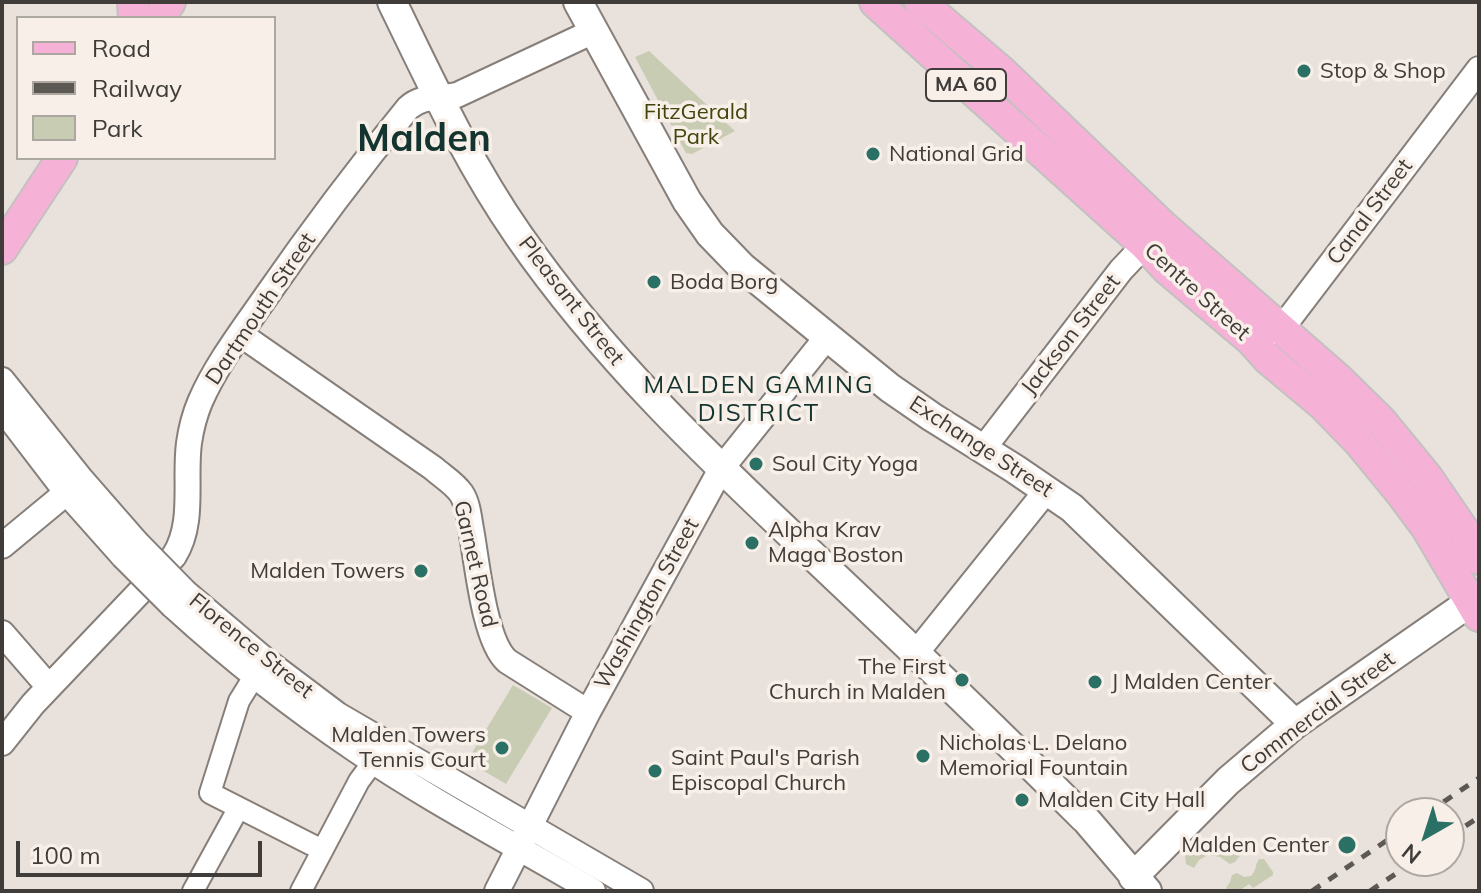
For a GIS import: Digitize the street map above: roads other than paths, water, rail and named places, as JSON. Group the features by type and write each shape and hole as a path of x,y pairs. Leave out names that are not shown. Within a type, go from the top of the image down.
{"main road":[{"name":"Pleasant Street","path":"392,2 439,99 505,216 558,289 639,386 721,469 916,653 1086,820 1133,886"},
{"name":"Centre Street","path":"875,2 1154,235 1282,328 1336,377 1381,421 1433,486 1479,559"},
{"name":"Centre Street","path":"920,2 1002,72 1154,235 1191,290 1323,405 1379,465 1427,528 1476,604"},
{"name":"Exchange Street","path":"588,12 660,155 696,216 727,253 909,401 1047,490 1093,525 1295,724"},
{"path":"4,241 61,160"},
{"name":"Commercial Street","path":"1133,886 1199,808 1295,724 1476,604"}],"street":[{"name":"Dartmouth Street","path":"2,743 20,718 162,570 181,544 186,516 189,443 208,386 240,334 408,108 421,99 457,95 588,12"},
{"name":"Canal Street","path":"1282,328 1479,69"},
{"name":"Jackson Street","path":"983,449 1121,270 1154,235"},
{"path":"1251,340 1282,328"},
{"name":"Garnet Road","path":"240,334 455,486 463,496 470,518 489,629 495,646 502,656 588,712"},
{"name":"Washington Street","path":"497,891 588,712 721,469 827,337"},
{"name":"Florence Street","path":"2,380 74,486"},
{"name":"Florence Street","path":"2,408 180,600 255,675 313,720 380,753 524,837 641,891"},
{"path":"2,546 74,486"},
{"path":"916,653 1047,490"},
{"name":"Florence Street","path":"180,600 222,625 338,715 380,753"},
{"path":"2,633 49,687"},
{"path":"255,675 239,701 211,794 322,850"},
{"path":"301,891 359,781 380,753"},
{"path":"193,891 238,809"},
{"name":"Florence Street","path":"524,837 593,891"}],"railway":[{"path":"1451,797 1479,778"},
{"path":"1465,826 1479,817"},
{"path":"1312,891 1385,842"},
{"path":"1370,891 1391,877"}],"place":[{"name":"Stop & Shop","path":"1304,71"},
{"name":"National Grid","path":"873,154"},
{"name":"Boda Borg","path":"654,282"},
{"name":"Soul City Yoga","path":"756,464"},
{"name":"Alpha Krav Maga Boston","path":"752,543"},
{"name":"Malden Towers","path":"421,571"},
{"name":"The First Church in Malden","path":"962,680"},
{"name":"J Malden Center","path":"1095,682"},
{"name":"Malden Towers Tennis Court","path":"502,748"},
{"name":"Nicholas L. Delano Memorial Fountain","path":"923,756"},
{"name":"Saint Paul's Parish Episcopal Church","path":"655,771"},
{"name":"Malden City Hall","path":"1022,800"},
{"name":"Malden Center","path":"1347,845"}],"district":[{"name":"Malden","path":"424,140"},
{"name":"MALDEN GAMING DISTRICT","path":"759,400"}],"park label":[{"name":"FitzGerald Park","path":"696,124"}]}
